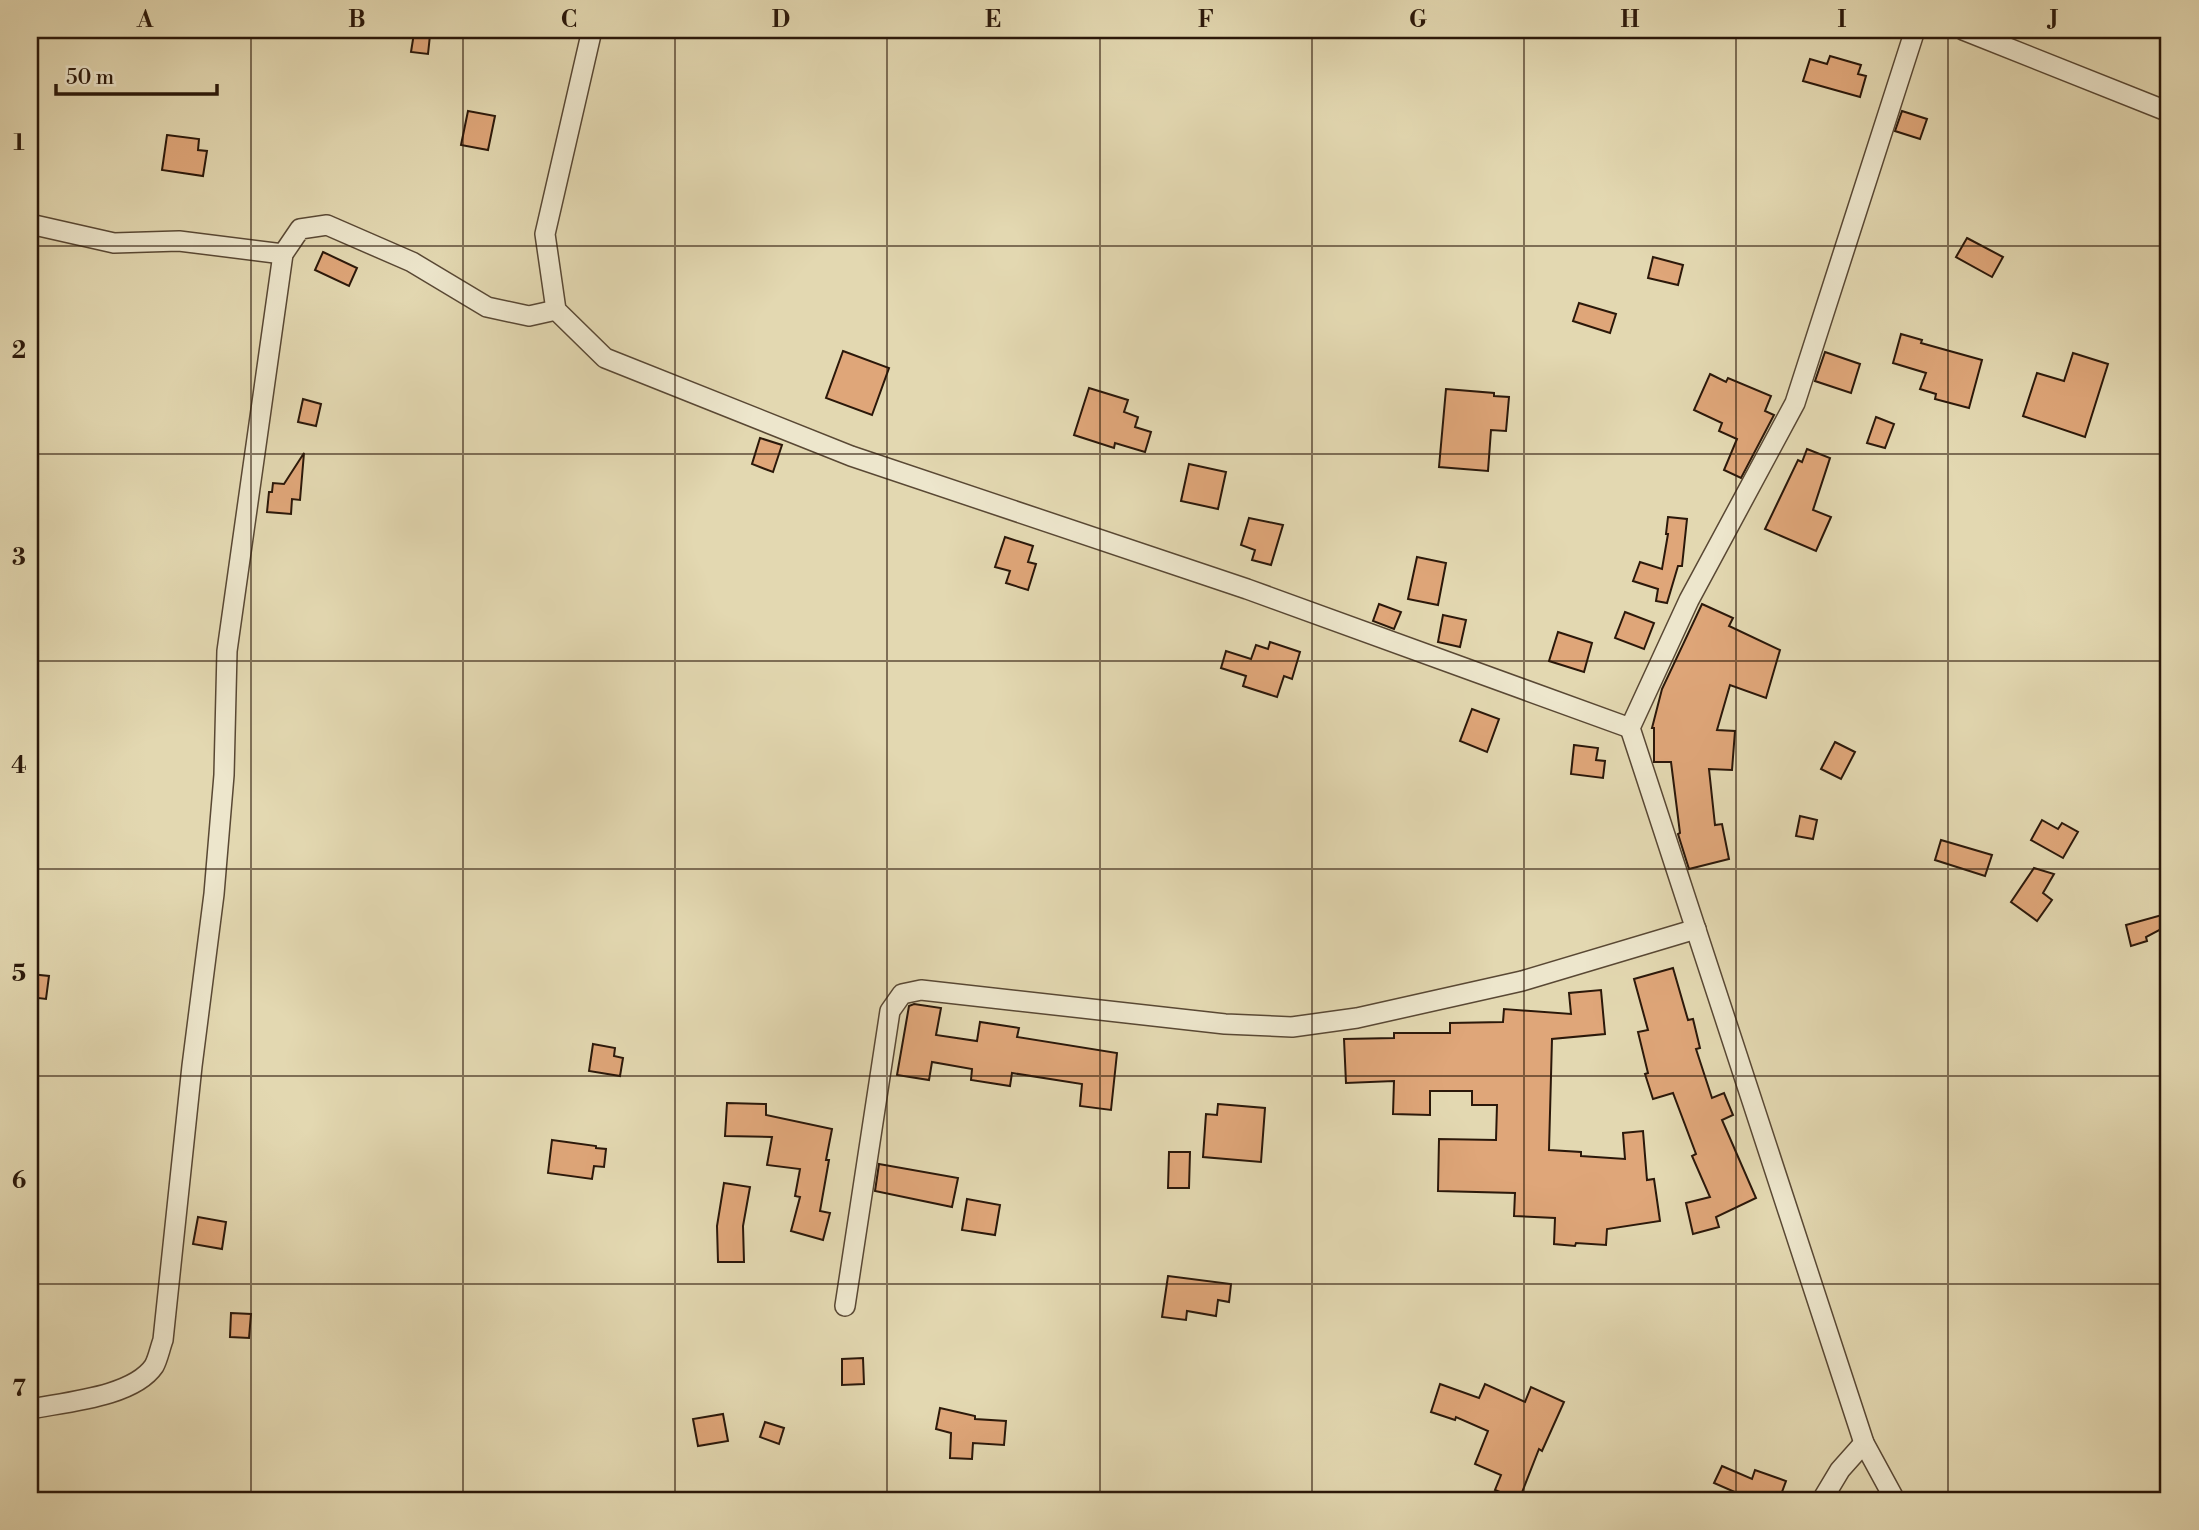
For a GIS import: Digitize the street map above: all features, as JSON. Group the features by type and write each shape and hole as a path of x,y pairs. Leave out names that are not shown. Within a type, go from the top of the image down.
{"street":[{"path":"592,30 545,234 556,310 605,358 851,456 1247,589 1630,728"},
{"path":"1895,1500 1864,1443 1630,728 1689,600 1795,403 1915,30"},
{"path":"1963,30 2169,112"},
{"path":"30,225 114,243 179,241 283,254"},
{"path":"30,1409 120,1390 140,1380 154,1365 163,1340 192,1066 214,894 224,775 227,651 283,254 300,229 327,225 412,262 487,307 529,316 556,310"},
{"path":"845,1307 890,1011 902,994 921,990 1225,1024 1292,1027 1357,1018 1522,982 1696,929"},
{"path":"1822,1500 1840,1470 1864,1443"}],"building":[{"path":"414,33 430,35 428,54 411,52"},
{"path":"1830,56 1861,65 1858,74 1866,76 1860,97 1803,81 1810,59 1827,64"},
{"path":"468,111 495,116 488,150 461,145"},
{"path":"1902,111 1927,119 1920,139 1895,131"},
{"path":"167,135 199,139 198,150 207,151 203,176 162,170"},
{"path":"1967,238 2003,257 1992,277 1956,257"},
{"path":"323,252 357,268 349,286 315,270"},
{"path":"1653,257 1683,265 1678,285 1648,278"},
{"path":"1579,303 1616,314 1610,333 1573,321"},
{"path":"1901,334 1922,340 1921,343 1982,360 1969,408 1935,399 1936,394 1920,389 1926,373 1893,363"},
{"path":"843,351 889,368 872,415 826,398"},
{"path":"1825,352 1860,364 1851,393 1815,381"},
{"path":"2073,353 2108,364 2085,437 2023,416 2037,373 2064,381"},
{"path":"1710,374 1726,382 1728,378 1771,396 1765,411 1774,415 1741,478 1724,470 1737,439 1719,431 1722,423 1694,410"},
{"path":"1089,388 1128,400 1124,412 1138,417 1135,427 1151,432 1145,452 1115,443 1114,448 1074,435"},
{"path":"1446,389 1509,397 1506,431 1491,430 1488,471 1439,467"},
{"path":"303,399 321,404 316,426 298,422"},
{"path":"1876,417 1894,424 1885,448 1867,443"},
{"path":"760,438 782,445 773,472 752,464"},
{"path":"1807,449 1830,458 1813,510 1831,517 1816,551 1765,529 1798,460 1802,462"},
{"path":"304,453 300,500 292,499 291,514 267,512 273,483 284,484"},
{"path":"1189,464 1226,472 1218,509 1181,501"},
{"path":"1668,517 1687,519 1682,566 1678,566 1667,603 1656,601 1658,589 1633,581 1640,562 1662,569"},
{"path":"1249,518 1283,525 1271,565 1252,560 1255,550 1241,545"},
{"path":"1005,537 1033,546 1028,562 1036,564 1028,590 1006,583 1010,571 995,567"},
{"path":"1417,557 1446,563 1438,605 1408,599"},
{"path":"1379,604 1401,612 1394,629 1373,621"},
{"path":"1702,604 1733,618 1729,626 1780,650 1766,698 1730,685 1717,730 1735,731 1732,770 1709,769 1715,825 1722,824 1729,859 1689,869 1678,834 1671,762 1654,762 1652,728 1662,689"},
{"path":"1625,612 1654,623 1644,649 1615,638"},
{"path":"1443,615 1466,620 1460,647 1438,642"},
{"path":"1558,632 1592,643 1584,672 1549,661"},
{"path":"1270,642 1300,652 1292,679 1284,676 1277,697 1243,686 1246,676 1221,668 1226,651 1251,659 1256,645 1268,649"},
{"path":"1472,709 1499,719 1487,752 1460,741"},
{"path":"1835,742 1855,752 1841,779 1821,769"},
{"path":"1574,745 1598,748 1596,760 1605,761 1603,778 1571,774"},
{"path":"1800,816 1817,820 1813,839 1796,836"},
{"path":"2042,820 2058,829 2062,823 2078,832 2063,858 2031,840"},
{"path":"1941,840 1992,855 1985,876 1935,860"},
{"path":"2034,868 2054,874 2043,893 2052,900 2037,921 2011,902"},
{"path":"2169,913 2169,925 2146,937 2147,941 2131,946 2126,925"},
{"path":"1673,968 1688,1020 1693,1019 1700,1048 1696,1049 1712,1098 1724,1093 1733,1115 1722,1120 1756,1198 1716,1217 1719,1227 1693,1234 1686,1203 1710,1197 1692,1156 1696,1154 1673,1093 1653,1099 1645,1074 1648,1073 1638,1032 1648,1030 1634,979"},
{"path":"30,974 49,976 46,999 30,997"},
{"path":"1601,990 1605,1034 1552,1039 1549,1150 1581,1152 1581,1156 1625,1159 1623,1133 1643,1131 1647,1180 1654,1179 1660,1221 1607,1229 1606,1245 1554,1244 1555,1218 1514,1216 1515,1193 1438,1191 1439,1139 1496,1140 1497,1105 1472,1105 1472,1091 1430,1091 1430,1115 1393,1114 1394,1081 1346,1083 1344,1039 1394,1038 1394,1033 1450,1033 1450,1023 1503,1022 1504,1009 1571,1014 1569,993"},
{"path":"914,1004 941,1008 936,1035 977,1041 980,1022 1019,1028 1017,1037 1117,1053 1111,1110 1080,1106 1082,1084 1012,1073 1010,1086 971,1080 972,1069 932,1062 929,1080 897,1075 909,1006"},
{"path":"593,1044 615,1048 614,1056 623,1058 620,1076 589,1071"},
{"path":"727,1103 766,1104 766,1115 832,1129 820,1211 830,1213 823,1240 791,1231 800,1197 795,1196 800,1169 767,1165 772,1137 725,1136"},
{"path":"1218,1104 1265,1108 1261,1162 1203,1157 1206,1114 1217,1115"},
{"path":"552,1140 606,1149 604,1167 594,1166 592,1179 548,1173"},
{"path":"1169,1152 1190,1152 1189,1188 1168,1188"},
{"path":"879,1164 958,1178 952,1207 875,1191"},
{"path":"724,1183 750,1187 743,1226 744,1262 718,1262 717,1226"},
{"path":"967,1199 1000,1205 995,1235 962,1230"},
{"path":"198,1217 226,1222 222,1249 193,1244"},
{"path":"1168,1276 1231,1284 1229,1302 1218,1300 1216,1316 1187,1311 1186,1320 1162,1317"},
{"path":"231,1313 251,1314 249,1338 230,1337"},
{"path":"863,1358 864,1384 842,1385 842,1359"},
{"path":"1440,1384 1479,1398 1485,1384 1525,1402 1531,1387 1564,1402 1542,1451 1539,1449 1519,1500 1495,1490 1501,1475 1475,1464 1488,1431 1456,1417 1455,1420 1431,1412"},
{"path":"940,1408 975,1416 975,1419 1006,1421 1004,1445 973,1443 972,1459 950,1458 951,1433 936,1429"},
{"path":"723,1414 728,1441 698,1446 693,1419"},
{"path":"765,1422 784,1428 779,1444 760,1437"},
{"path":"1722,1466 1752,1479 1755,1470 1786,1481 1779,1500 1753,1500 1714,1483"}]}
